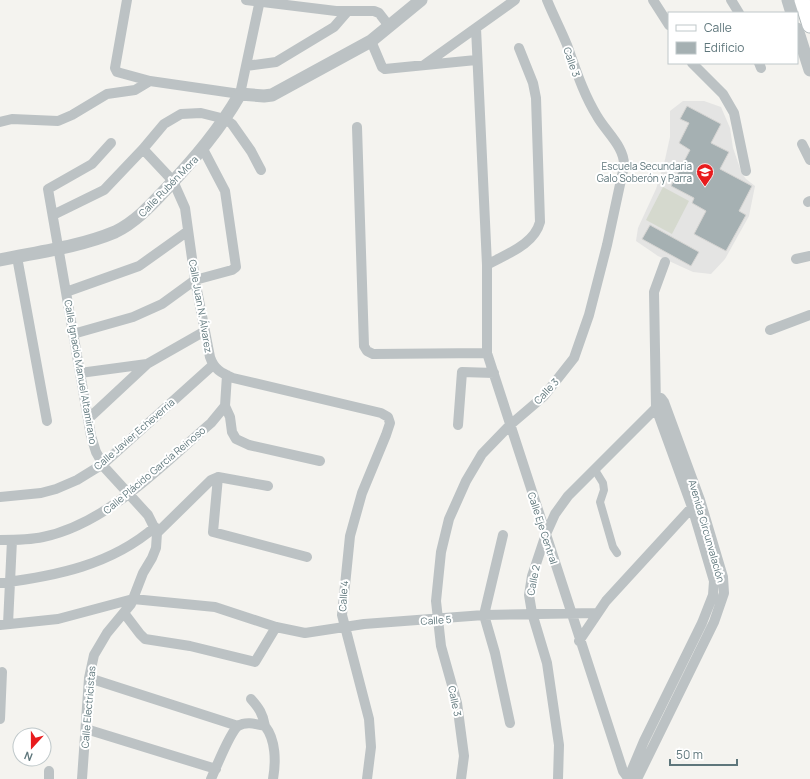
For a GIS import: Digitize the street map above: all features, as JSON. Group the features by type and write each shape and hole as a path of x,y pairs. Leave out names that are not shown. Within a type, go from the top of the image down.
{"main road":[{"path":"802,0 810,24"}],"street":[{"path":"127,0 115,68 121,74 150,81 264,96 272,95 370,41 421,0"},
{"path":"246,0 347,12 374,11 379,13 389,26"},
{"path":"424,64 515,0"},
{"name":"Calle 3","path":"461,779 464,756 457,703 441,646 437,620 436,602 440,552 449,519 466,481 482,454 510,425 544,396 574,358 589,315 604,259 624,166 624,158 621,150 598,118 580,85 566,44 547,0"},
{"path":"653,0 668,23"},
{"path":"731,0 738,12"},
{"path":"788,0 792,12"},
{"path":"240,94 260,1"},
{"path":"246,66 276,62 334,27 347,12"},
{"name":"Calle Eje Central","path":"476,28 476,60 487,265 487,353 579,641 623,771 632,779"},
{"path":"798,32 810,70"},
{"path":"370,41 382,67 385,69 476,60"},
{"path":"487,265 530,240 537,232 540,222 536,98 533,84 519,48"},
{"path":"693,64 723,94 734,113 746,172"},
{"path":"0,122 12,119 58,120 72,115 107,94 135,90 150,81"},
{"name":"Calle Rubén Mora","path":"0,260 88,242 116,231 142,214 203,149 225,119 240,94"},
{"path":"53,215 104,190 143,149 164,124 181,114 201,113 225,119 232,124 251,150 261,170"},
{"path":"357,127 364,346 367,351 373,354 487,353"},
{"name":"Calle Ignacio Manuel Altamirano","path":"111,143 92,164 48,189 88,419 96,452 103,464 148,515 156,530"},
{"path":"802,144 810,160"},
{"name":"Calle Juan N. Álvarez","path":"143,149 173,182 185,208 195,280 205,331 213,365 218,371 227,375 381,413 388,417"},
{"path":"73,334 133,318 162,304 195,280 232,270 236,267 237,262 225,191 203,149"},
{"path":"66,292 139,266 188,232"},
{"path":"796,259 810,256"},
{"path":"17,257 47,421"},
{"name":"Avenida Circunvalación","path":"632,779 714,622 724,593 723,577 700,500 655,392 654,292 665,262"},
{"path":"770,330 810,315"},
{"path":"88,419 147,364 205,331"},
{"path":"80,373 147,364"},
{"name":"Calle Javier Echeverria","path":"0,496 41,493 56,489 77,480 103,464 213,365"},
{"path":"458,425 462,372 494,373"},
{"path":"227,375 225,406 230,417 232,432 236,439 249,445 320,461"},
{"name":"Avenida Circunvalación","path":"632,779 644,740 702,624 713,595 714,581 660,405"},
{"name":"Calle 2","path":"558,779 559,744 547,663 532,613 529,595 532,576 546,534 555,514 568,496 660,405"},
{"name":"Calle Plácido García Reinoso","path":"0,540 43,537 80,524 104,513 211,423 225,406"},
{"name":"Calle 4","path":"367,779 371,747 369,719 342,615 350,536 362,493 390,423 388,417"},
{"path":"595,470 603,483 604,494 600,502 611,541 617,553"},
{"path":"218,477 213,532 307,557"},
{"path":"5,583 70,572 116,554 156,530 212,480 218,477 268,486"},
{"path":"579,641 597,613 700,500"},
{"name":"Calle Electricistas","path":"82,779 89,678 94,655 107,633 133,600 143,573 156,548 156,530"},
{"path":"503,535 484,616 495,653 510,723"},
{"path":"4,624 5,583 12,540"},
{"name":"Calle 5","path":"4,624 58,619 133,600 215,607 276,627 305,632 364,624 484,616 532,613 597,613"},
{"path":"124,613 145,639 190,646 255,662 276,627"},
{"path":"0,719 1,673"},
{"path":"89,678 238,726"},
{"path":"251,699 260,708 264,717 265,726 270,733 276,767 273,779"},
{"path":"211,779 233,730 242,724 253,723 265,726"},
{"path":"86,730 216,769"}],"shaded area":[{"name":"Escuela Secundaria Galo Soberón y Parra","path":"683,101 704,101 721,107 730,128 733,148 742,174 755,186 749,216 725,259 711,274 693,272 658,256 636,241 638,228 656,189 664,164 670,137 670,111"},
{"path":"663,187 689,201 672,234 646,220"}],"building":[{"path":"687,106 721,124 711,143 729,152 720,169 752,186 739,211 746,215 726,251 694,234 706,211 692,203 694,198 671,186 690,150 679,143 689,123 680,119"},
{"path":"650,225 699,252 691,266 642,239"}],"place":[{"name":"Escuela Secundaria Galo Soberón y Parra","path":"705,187"}]}
